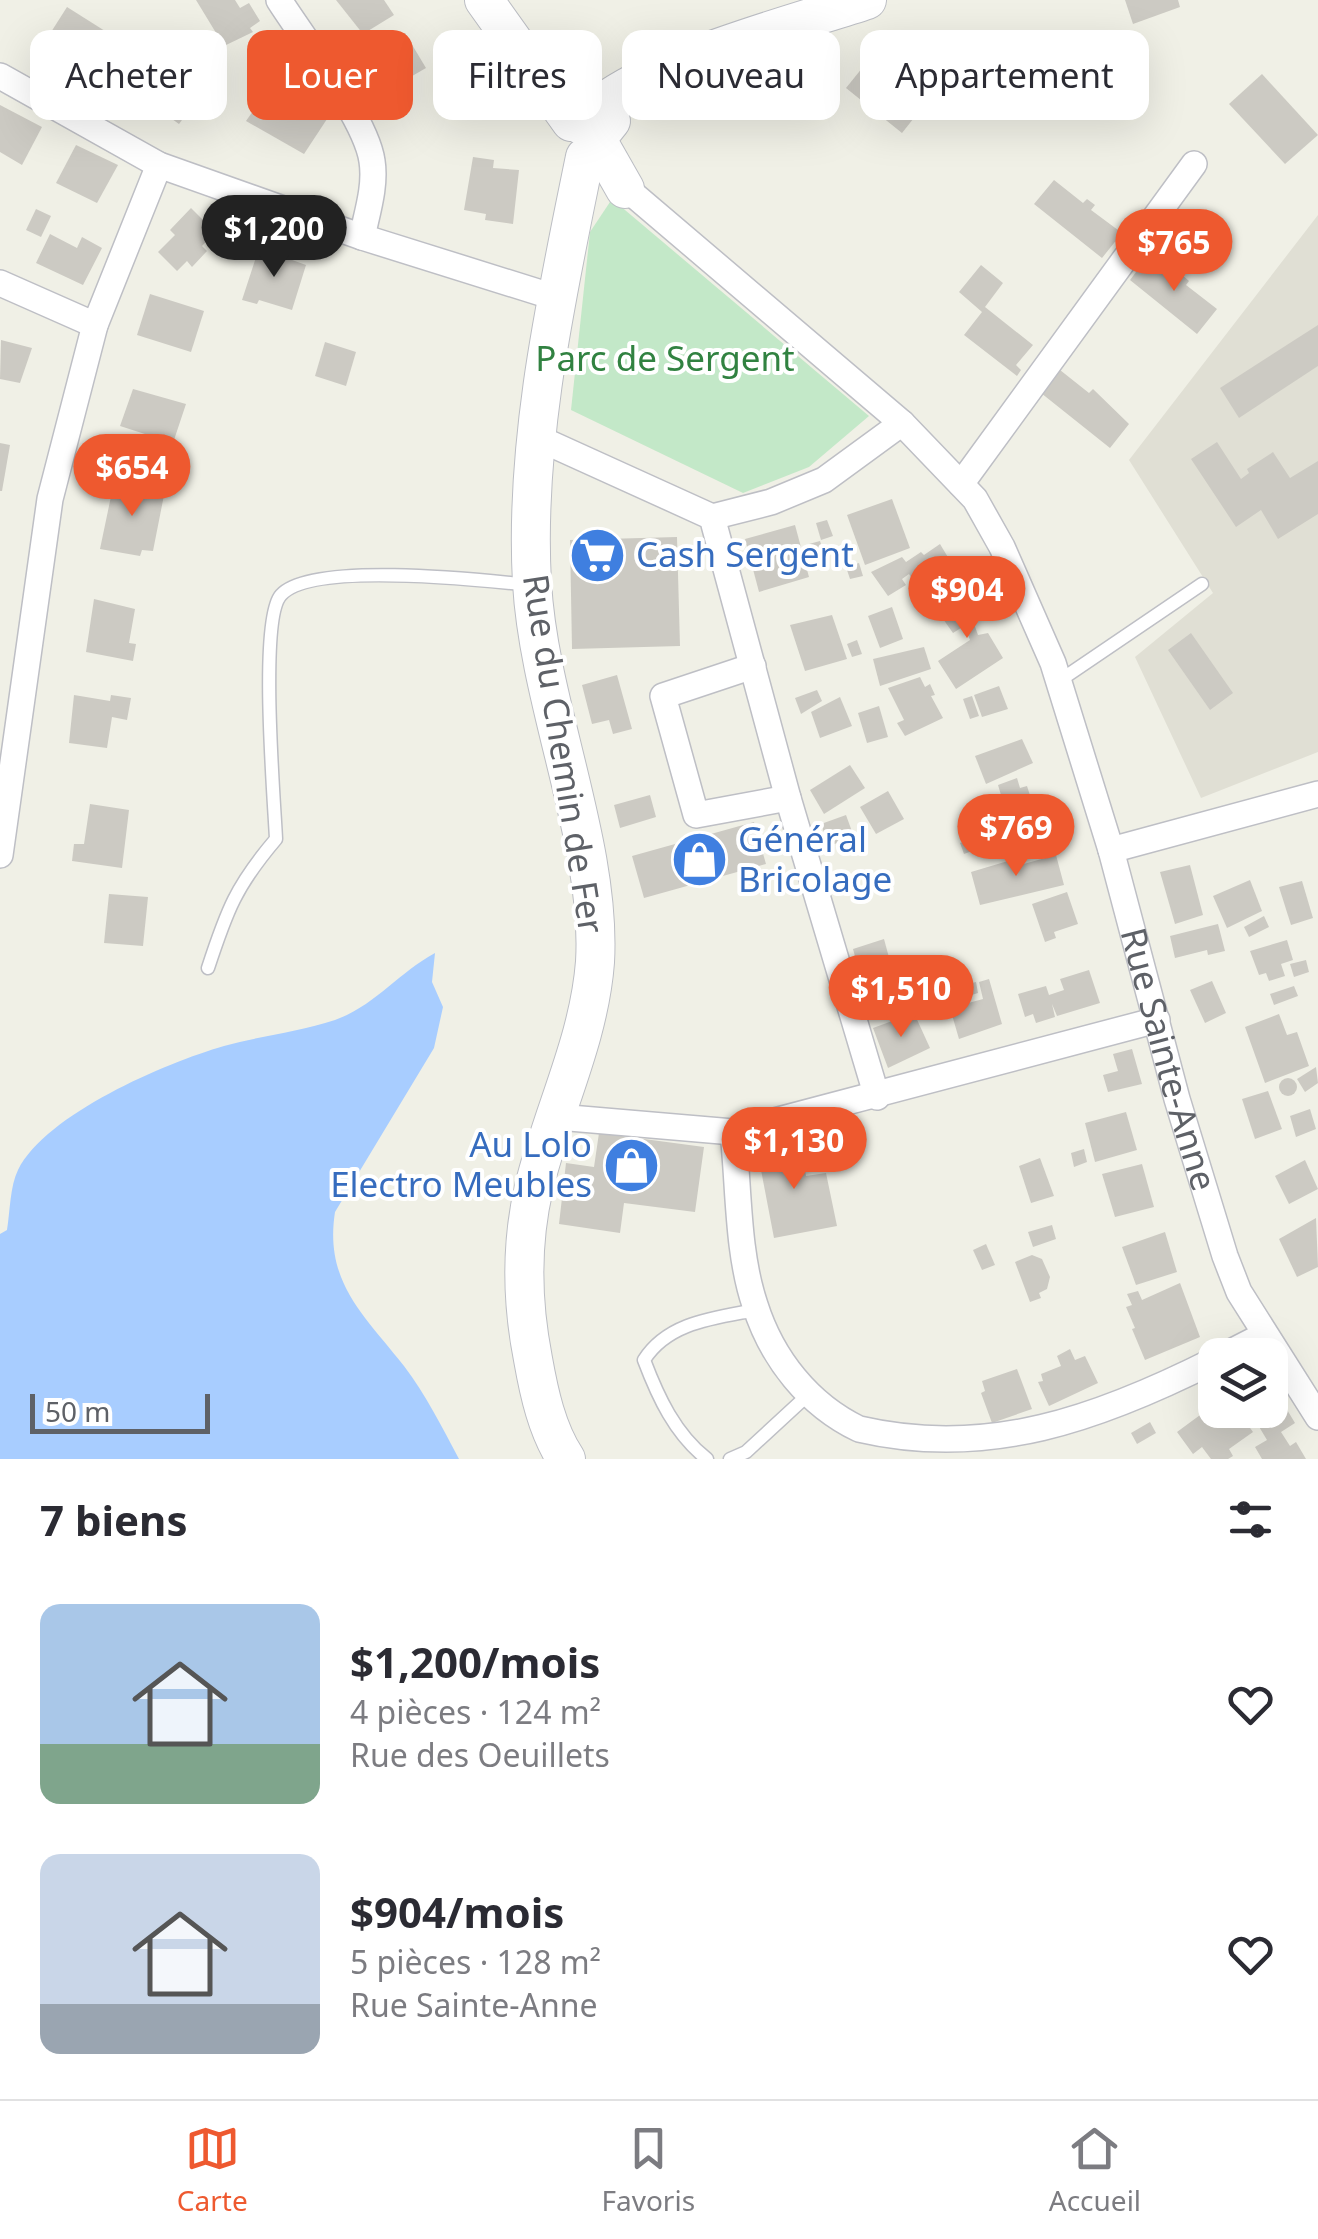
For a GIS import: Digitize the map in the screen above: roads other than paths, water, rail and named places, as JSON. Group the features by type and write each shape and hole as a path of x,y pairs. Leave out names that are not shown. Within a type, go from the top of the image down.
{"main road":[{"path":"484,0 542,87 625,190"},
{"path":"583,140 652,74 867,0"},
{"name":"Rue du Chemin de Fer","path":"566,1459 554,1440 526,1323 525,1240 534,1186 558,1117 587,1008 594,964 594,909 552,716 532,585 538,438 583,140"}],"street":[{"path":"279,0 344,101 372,158 372,191 362,237"},
{"path":"0,76 159,165 362,237 557,298"},
{"path":"962,484 1194,164"},
{"path":"0,856 5,779 50,499 95,325 159,165"},
{"name":"Rue Sainte-Anne","path":"625,190 902,422 975,499 1026,594 1059,681 1111,850 1225,1256 1264,1335 1314,1403"},
{"path":"0,283 95,325"},
{"path":"538,438 712,517 771,502 824,480 902,422"},
{"path":"712,517 788,798 877,1097"},
{"path":"753,666 663,696 696,815 788,798"},
{"path":"1111,850 1318,794"},
{"path":"558,1117 733,1132 1157,1020"},
{"path":"733,1132 749,1288 756,1310 782,1364 830,1415 897,1447 973,1457 1081,1428 1198,1369"},
{"path":"1258,1338 1264,1335"}],"lane":[{"path":"208,968 235,891 276,839 269,631 278,597 298,582 336,576 457,577 532,585"},
{"path":"1059,681 1202,584"},
{"path":"707,1459 689,1445 658,1398 644,1360 654,1343 674,1330 756,1310"},
{"path":"730,1459 746,1452 810,1394"}],"water":[{"path":"435,953 432,982 443,1007 434,1048 335,1212 333,1237 341,1278 350,1296 412,1377 459,1459 0,1459 0,1234 7,1230 15,1176 32,1149 80,1111 140,1078 224,1046 350,1014"}],"place":[{"name":"Cash Sergent","path":"597,555"},
{"name":"Général Bricolage","path":"699,860"},
{"name":"Au Lolo Electro Meubles","path":"631,1165"}],"park label":[{"name":"Parc de Sergent","path":"665,359"}]}
